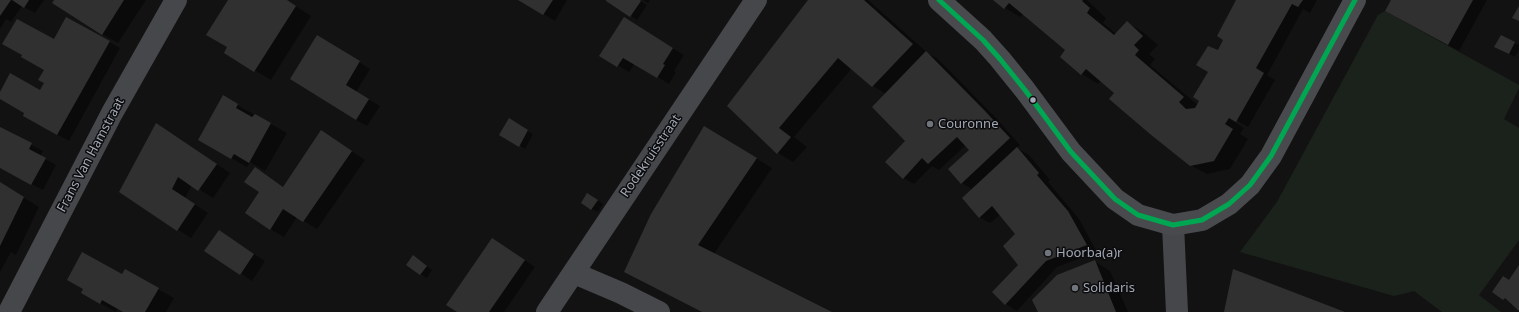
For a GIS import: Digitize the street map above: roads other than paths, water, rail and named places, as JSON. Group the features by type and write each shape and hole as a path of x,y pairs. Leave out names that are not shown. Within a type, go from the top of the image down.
{"main road":[{"path":"939,0 983,40 1000,59 1025,90 1070,152 1115,199 1138,215 1173,225 1202,220 1230,204 1250,185 1271,156 1354,0"}],"street":[{"name":"Frans Van Hamstraat","path":"9,312 112,113 176,0"},
{"name":"Rodekruisstraat","path":"547,312 756,0"},
{"path":"1173,225 1177,312"},
{"path":"574,273 621,293 659,312"}],"place":[{"name":"Couronne","path":"930,124"},
{"name":"Hoorba(a)r","path":"1048,253"},
{"name":"Solidaris","path":"1075,288"}]}
